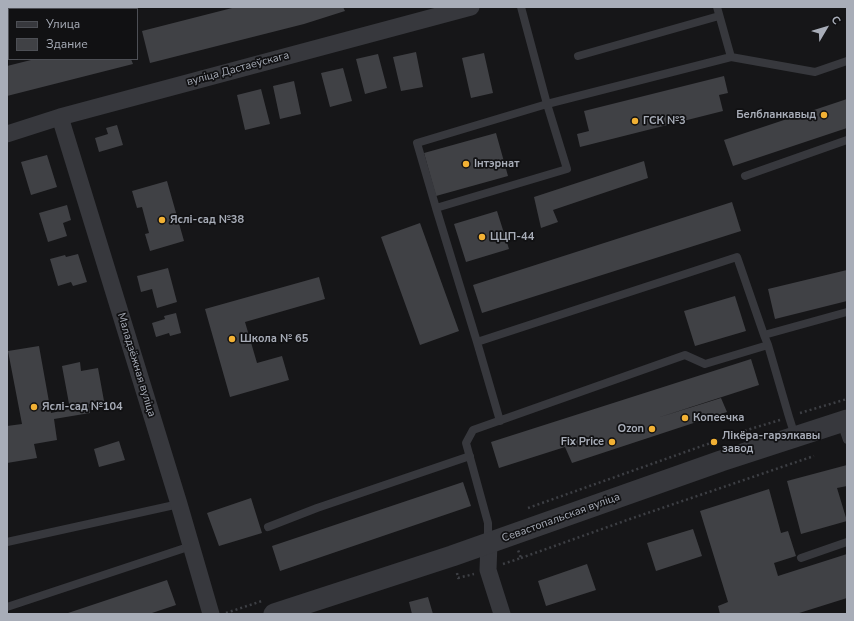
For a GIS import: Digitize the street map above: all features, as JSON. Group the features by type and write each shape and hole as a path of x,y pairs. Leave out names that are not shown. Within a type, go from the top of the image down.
{"street":[{"name":"вуліца Дастаеўскага","path":"7,134 60,117 470,7"},
{"name":"Маладзёжная вуліца","path":"60,117 179,504 211,614"},
{"name":"Севастопальская вуліца","path":"274,614 452,556 714,464 792,427 845,427"},
{"path":"488,543 488,570 502,614"}],"lane":[{"path":"436,208 568,169 547,104 521,7"},
{"path":"717,7 731,57"},
{"path":"578,56 719,16"},
{"path":"500,421 416,143 547,104 731,57 815,72 847,61"},
{"path":"745,176 847,140"},
{"path":"477,342 737,257 768,345 792,427"},
{"path":"764,335 847,312"},
{"path":"488,543 488,523 466,443 473,430 685,355 704,364 768,345"},
{"path":"268,527 317,508 470,456"},
{"path":"7,542 179,504"},
{"path":"801,558 847,542"},
{"path":"7,608 191,546"}],"path":[{"path":"522,510 747,430 792,427 847,399"},
{"path":"521,558 630,518 814,456"}],"building":[{"path":"121,7 122,8 8,8 7,40 7,8"},
{"path":"236,7 343,7 345,11 304,24 150,63 142,31"},
{"path":"416,52 423,87 401,91 393,57"},
{"path":"484,53 493,93 471,98 462,58"},
{"path":"378,54 387,88 365,94 356,59"},
{"path":"31,60 131,60 133,64 7,96 7,66"},
{"path":"343,68 352,101 330,107 321,73"},
{"name":"ГСК №3","path":"724,76 728,93 719,95 723,111 580,147 577,134 589,131 584,111"},
{"path":"294,81 301,114 280,119 273,86"},
{"path":"261,89 270,124 245,130 237,95"},
{"path":"847,99 847,128 733,166 724,140"},
{"path":"117,125 123,145 99,152 95,138 108,134 106,128"},
{"name":"Інтэрнат","path":"496,133 508,176 436,196 424,153"},
{"path":"47,155 57,187 31,195 21,162"},
{"path":"644,161 648,178 553,210 558,222 541,228 534,197"},
{"name":"Яслі-сад №38","path":"167,181 184,241 150,251 145,234 149,233 142,207 137,208 132,191"},
{"path":"732,202 741,231 482,313 473,285"},
{"path":"67,205 71,220 63,223 67,236 48,242 39,213"},
{"name":"ЦЦП-44","path":"497,211 509,249 466,262 454,224"},
{"path":"420,223 459,331 420,345 381,237"},
{"path":"78,254 87,282 73,286 71,282 58,286 50,259 65,255 66,257"},
{"path":"168,268 177,302 157,308 152,289 141,292 137,276"},
{"path":"847,270 847,301 775,319 768,289"},
{"name":"Школа № 65","path":"319,277 325,299 245,322 257,363 282,356 289,380 230,397 205,309"},
{"path":"735,296 746,331 695,346 684,311"},
{"path":"176,313 181,333 170,336 169,333 156,337 152,323 165,319 164,316"},
{"name":"Яслі-сад №104","path":"39,346 51,413 70,409 62,366 80,362 81,371 98,368 104,401 89,404 90,413 54,419 57,440 34,444 37,458 7,463 7,426 22,424 8,351"},
{"path":"751,359 759,385 657,418 721,398 727,412 572,463 565,447 499,468 491,442"},
{"path":"119,441 125,460 99,467 94,449"},
{"path":"847,465 847,486 837,488 847,521 801,534 787,481"},
{"path":"463,482 471,506 280,571 272,546"},
{"path":"769,489 781,533 788,531 796,556 774,563 778,576 847,554 847,598 796,614 720,614 718,606 728,602 700,511"},
{"path":"251,498 262,533 219,546 207,513"},
{"path":"693,529 702,556 656,571 647,543"},
{"path":"587,564 596,590 546,606 538,581"},
{"path":"167,580 176,605 149,614 65,614"},
{"path":"428,597 433,614 412,614 409,602"}],"place":[{"name":"Белбланкавыд","path":"824,115"},
{"name":"ГСК №3","path":"635,121"},
{"name":"Інтэрнат","path":"466,164"},
{"name":"Яслі-сад №38","path":"162,220"},
{"name":"ЦЦП-44","path":"482,237"},
{"name":"Школа № 65","path":"232,339"},
{"name":"Яслі-сад №104","path":"34,407"},
{"name":"Копеечка","path":"685,418"},
{"name":"Ozon","path":"652,429"},
{"name":"Fix Price","path":"612,442"},
{"name":"Лікёра-гарэлкавы завод","path":"714,442"}]}
